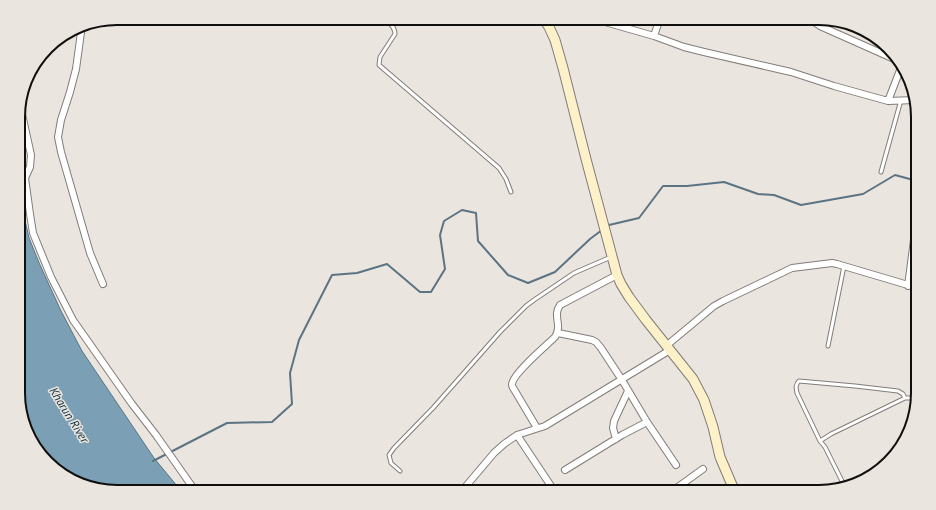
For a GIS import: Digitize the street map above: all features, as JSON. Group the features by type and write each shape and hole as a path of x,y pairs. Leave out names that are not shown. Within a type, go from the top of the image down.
{"street":[{"path":"548,25 555,40 617,275 629,297 693,379 704,400 713,427 720,457 732,485"},
{"path":"625,25 684,47 791,72 888,101 909,100"},
{"path":"654,36 658,25"},
{"path":"818,25 890,58"},
{"path":"81,32 76,69 60,120 58,138 90,253 103,284"},
{"path":"888,101 899,72"},
{"path":"25,128 31,155 30,167 25,178 30,214 34,233 51,277 73,320 191,485"},
{"path":"908,286 911,260"},
{"path":"467,485 494,453 517,435 544,426 622,380 668,348 714,306 783,272 792,268 832,263 911,287"},
{"path":"537,428 512,385 513,380 522,368 558,333 557,315 560,305 617,275"},
{"path":"558,333 592,340 602,348 647,422 676,465"},
{"path":"616,439 613,428 614,421 628,391"},
{"path":"565,470 647,422"},
{"path":"517,435 550,485"},
{"path":"680,485 703,468"}],"lane":[{"path":"392,25 394,27 395,34 380,57 379,65 499,168 511,192"},
{"path":"881,172 901,100"},
{"path":"400,470 391,463 389,455 394,448 433,408 500,332 530,303 564,279 580,270 612,257"},
{"path":"828,346 844,266"},
{"path":"842,482 820,441 797,393 796,384 799,382 898,391 903,394 905,398"},
{"path":"820,441 831,434 905,398 911,398"}],"water":[{"name":"Kharun River","path":"25,221 29,238 40,265 61,311 82,351 154,458 176,485 117,485 99,483 76,476 56,462 48,454 34,434 27,411 25,393"}],"waterway":[{"path":"607,226 639,218 663,186 687,186 724,182 758,194 774,195 801,205 863,194 895,175 911,179"},
{"path":"153,461 227,423 272,422 292,404 290,373 299,340 332,275 357,273 387,264 420,292 431,292 445,269 440,235 444,221 462,210 476,213 478,241 508,275 528,283 555,272 590,239 602,230"}]}
